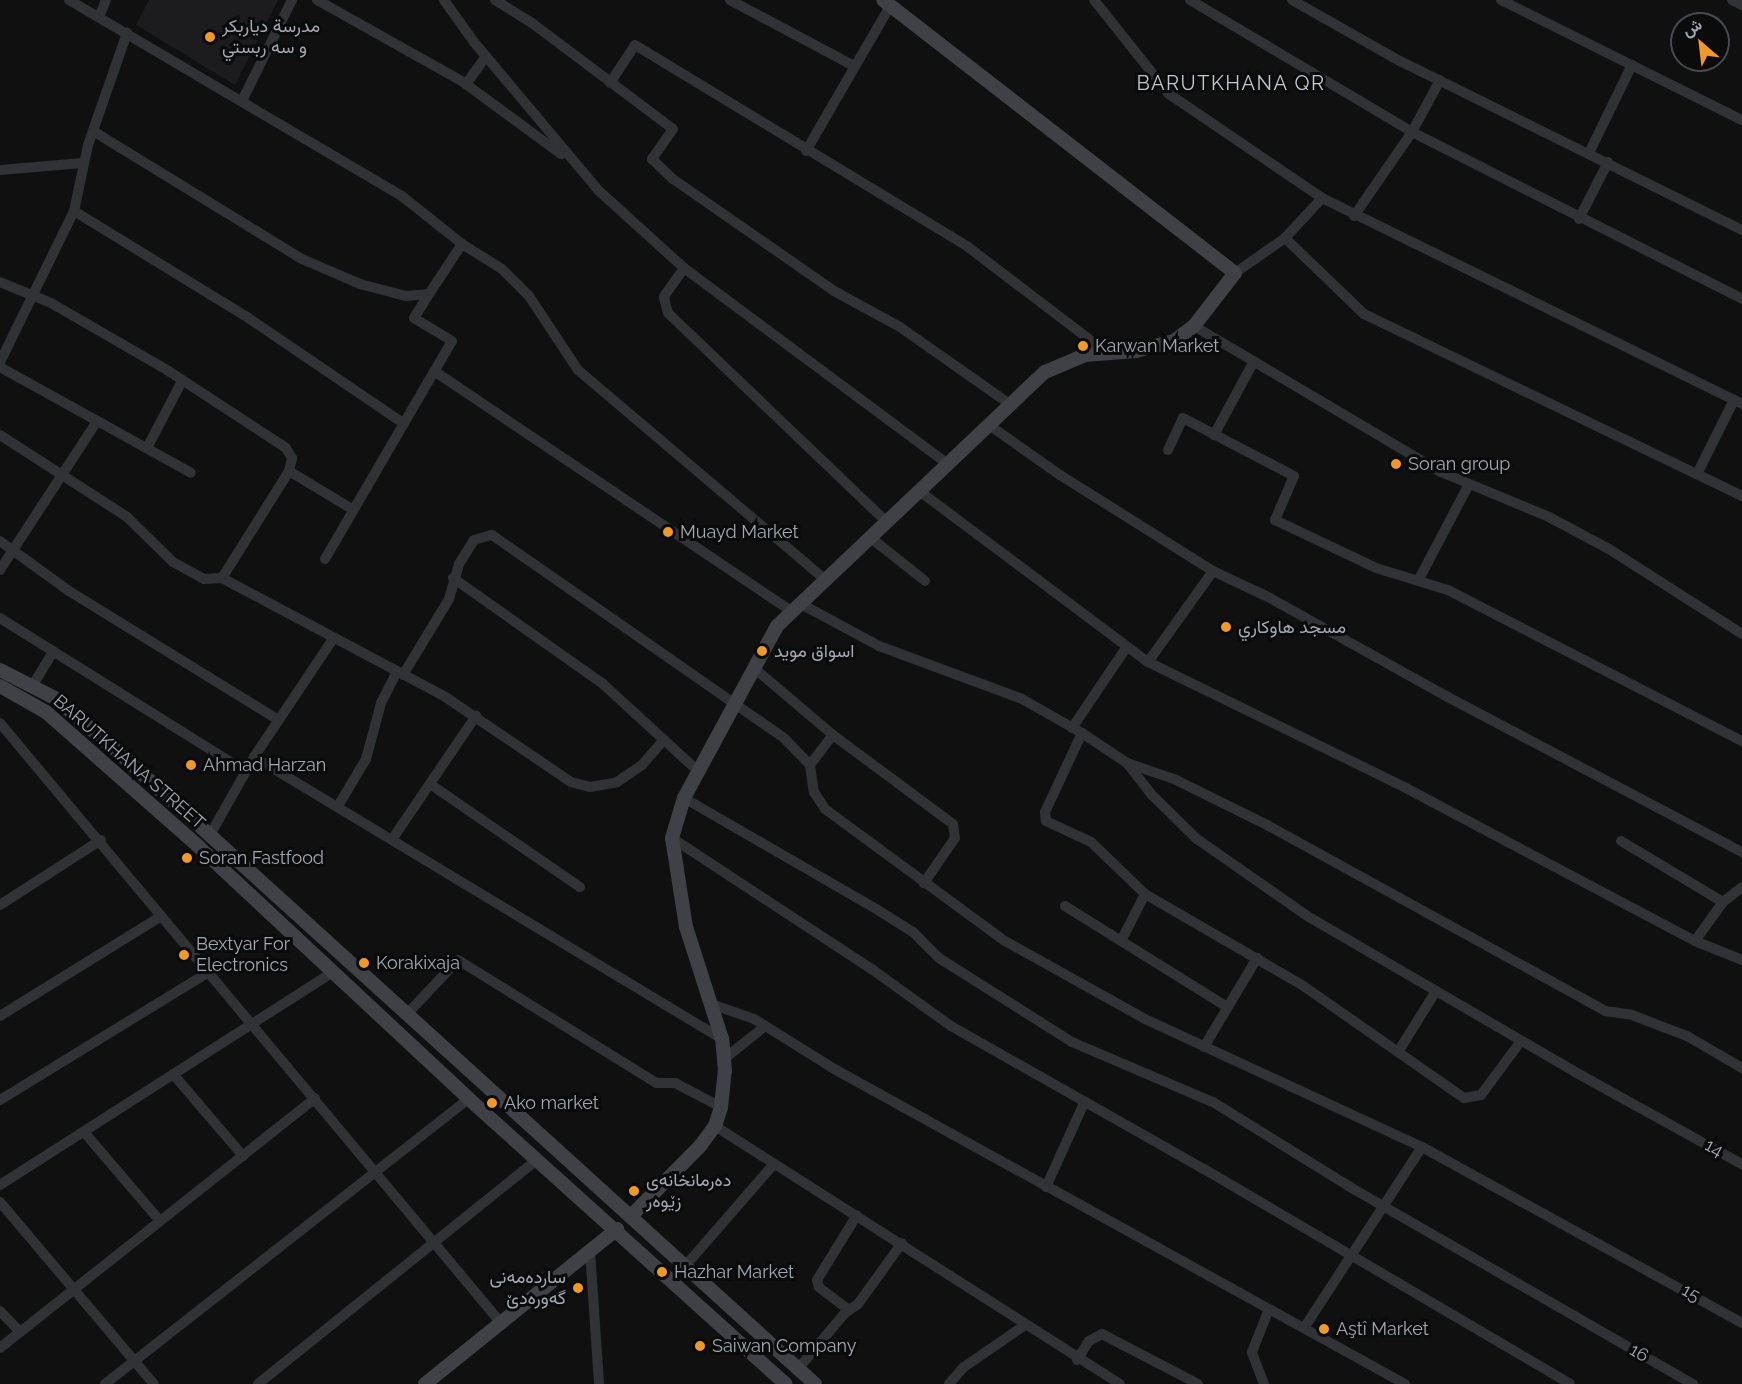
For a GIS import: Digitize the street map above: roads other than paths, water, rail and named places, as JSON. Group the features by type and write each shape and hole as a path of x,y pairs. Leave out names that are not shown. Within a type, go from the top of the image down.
{"main road":[{"path":"632,1215 715,1126 721,1107 724,1059 722,1039 714,1005 686,927 672,838 684,798 777,626 918,490 1059,364 1107,353 1157,347 1194,326 1235,273 887,3"},
{"name":"BARUTKHANA STREET","path":"0,670 55,698 632,1215 815,1384"},
{"name":"BARUTKHANA STREET","path":"0,686 46,712 200,848 469,1099 617,1229 786,1384"},
{"path":"394,1030 407,1014"},
{"path":"425,1384 617,1229"}],"street":[{"path":"69,0 403,196 462,244 518,283 578,370 826,580"},
{"path":"99,17 106,0"},
{"path":"242,101 292,0"},
{"path":"317,0 466,84 573,164 684,268 948,464"},
{"path":"444,0 573,164"},
{"path":"495,0 532,23 673,129 652,159 673,179 834,291 900,327 1011,405"},
{"path":"730,0 854,66"},
{"path":"1094,0 1169,94 1322,198 1354,216 1738,402 1697,474"},
{"path":"1190,0 1412,132 1579,219 1742,299"},
{"path":"1292,0 1440,80 1742,230"},
{"path":"1501,0 1742,120"},
{"path":"1732,0 1742,5"},
{"path":"806,151 887,3"},
{"path":"0,362 31,294 74,211 82,163 127,33"},
{"path":"610,83 634,45 968,247 1107,353"},
{"path":"466,84 486,56"},
{"path":"1589,153 1632,65"},
{"path":"1354,216 1412,132 1440,80"},
{"path":"93,131 320,269 392,293 429,294"},
{"path":"1579,219 1608,162"},
{"path":"0,170 82,163"},
{"path":"1235,273 1286,238 1322,198"},
{"path":"74,211 244,315 403,423"},
{"path":"1286,238 1364,314 1742,496"},
{"path":"325,559 352,509 452,341 414,318 462,244"},
{"path":"684,268 664,297 668,313 887,522"},
{"path":"0,282 31,294 182,381 286,448 292,458 289,471 222,578"},
{"path":"1194,326 1441,472 1549,517 1609,549 1742,634"},
{"path":"1214,435 1254,362"},
{"path":"0,367 192,473"},
{"path":"434,370 796,608 879,646 1022,699 1077,730 1127,763 1174,779 1268,825 1605,1011 1632,1016 1687,1036 1742,1068"},
{"path":"147,448 182,381"},
{"path":"1168,450 1183,418 1294,476 1275,520 1376,568 1419,579 1742,741"},
{"path":"0,570 58,476 97,421"},
{"path":"989,425 1060,475 1213,571 1270,598 1444,695 1742,852"},
{"path":"0,435 58,476 126,517 173,562 204,579 222,578 400,673 476,716 571,782 590,787 617,782 642,765 664,740"},
{"path":"289,471 352,509"},
{"path":"1419,579 1469,484"},
{"path":"918,490 1126,648 1148,662 1404,787 1695,941 1742,960"},
{"path":"338,806 366,759 381,703 449,599 453,578 474,540 492,536 785,739 810,765 833,735"},
{"path":"871,537 925,581"},
{"path":"0,541 116,621 279,720"},
{"path":"1148,662 1213,571"},
{"path":"453,578 603,684 698,771"},
{"path":"0,618 246,772"},
{"path":"210,835 254,757 333,639"},
{"path":"1126,648 1077,730 1046,812 1046,821 1091,842 1145,894 1257,958 1398,1052 1451,1092 1473,1098 1481,1095 1521,1041"},
{"path":"33,685 53,652"},
{"path":"754,668 833,735 953,824 955,838 924,883"},
{"path":"393,838 476,716"},
{"path":"0,723 501,1323"},
{"path":"254,757 393,838 560,944 722,1039"},
{"name":"14","path":"1127,763 1152,795 1206,846 1309,918 1521,1041 1742,1164"},
{"name":"15","path":"810,765 818,801 924,883 1041,962 1204,1047 1422,1147 1742,1323"},
{"path":"430,784 580,886"},
{"name":"16","path":"684,798 913,932 939,958 1072,1042 1213,1102 1273,1136 1350,1187 1384,1203 1693,1384"},
{"path":"672,838 873,970 951,1026 1350,1254 1570,1384"},
{"path":"0,905 100,840"},
{"path":"1622,841 1723,903"},
{"path":"1695,941 1723,903 1742,887"},
{"path":"1121,941 1145,894"},
{"path":"1065,906 1227,1007"},
{"path":"0,1016 161,916"},
{"path":"1204,1047 1257,958"},
{"path":"407,1014 458,960 656,1083 675,1083 721,1107"},
{"path":"0,1100 207,973"},
{"path":"0,1185 332,973"},
{"path":"1398,1052 1436,992"},
{"path":"714,1005 765,1026 1046,1187 1405,1384"},
{"path":"724,1059 765,1026"},
{"path":"173,1074 243,1156"},
{"path":"0,1348 315,1098"},
{"path":"105,1384 374,1171 469,1099"},
{"path":"1046,1187 1085,1101"},
{"path":"715,1126 772,1166 902,1243 1077,1360 1120,1384"},
{"path":"84,1132 160,1221"},
{"path":"1304,1328 1350,1254 1422,1147"},
{"path":"258,1384 538,1159"},
{"path":"686,1265 772,1166"},
{"path":"0,1203 154,1384"},
{"path":"849,1310 819,1287 817,1280 857,1215"},
{"path":"798,1369 849,1310 858,1304 902,1243"},
{"path":"590,1251 597,1382"},
{"path":"1264,1384 1252,1352 1269,1309"},
{"path":"0,1311 20,1332"},
{"path":"949,1384 964,1367 1025,1325"},
{"path":"1077,1360 1089,1341 1102,1334 1198,1384"}],"place":[{"name":"مدرسة دياربكر و سه ربستي","path":"210,37"},
{"name":"Karwan Market","path":"1083,346"},
{"name":"Soran group","path":"1396,464"},
{"name":"Muayd Market","path":"668,532"},
{"name":"مسجد هاوكاري","path":"1226,627"},
{"name":"اسواق مويد","path":"762,651"},
{"name":"Ahmad Harzan","path":"191,765"},
{"name":"Soran Fastfood","path":"187,858"},
{"name":"Bextyar For Electronics","path":"184,955"},
{"name":"Korakixaja","path":"364,963"},
{"name":"Ako market","path":"492,1103"},
{"name":"دەرمانخانەی زێوەر","path":"634,1191"},
{"name":"Hazhar Market","path":"662,1272"},
{"name":"ساردەمەنی گەورەدێ","path":"578,1288"},
{"name":"Aştî Market","path":"1324,1329"},
{"name":"Saiwan Company","path":"700,1346"}],"district":[{"name":"BARUTKHANA QR","path":"1231,83"}]}
